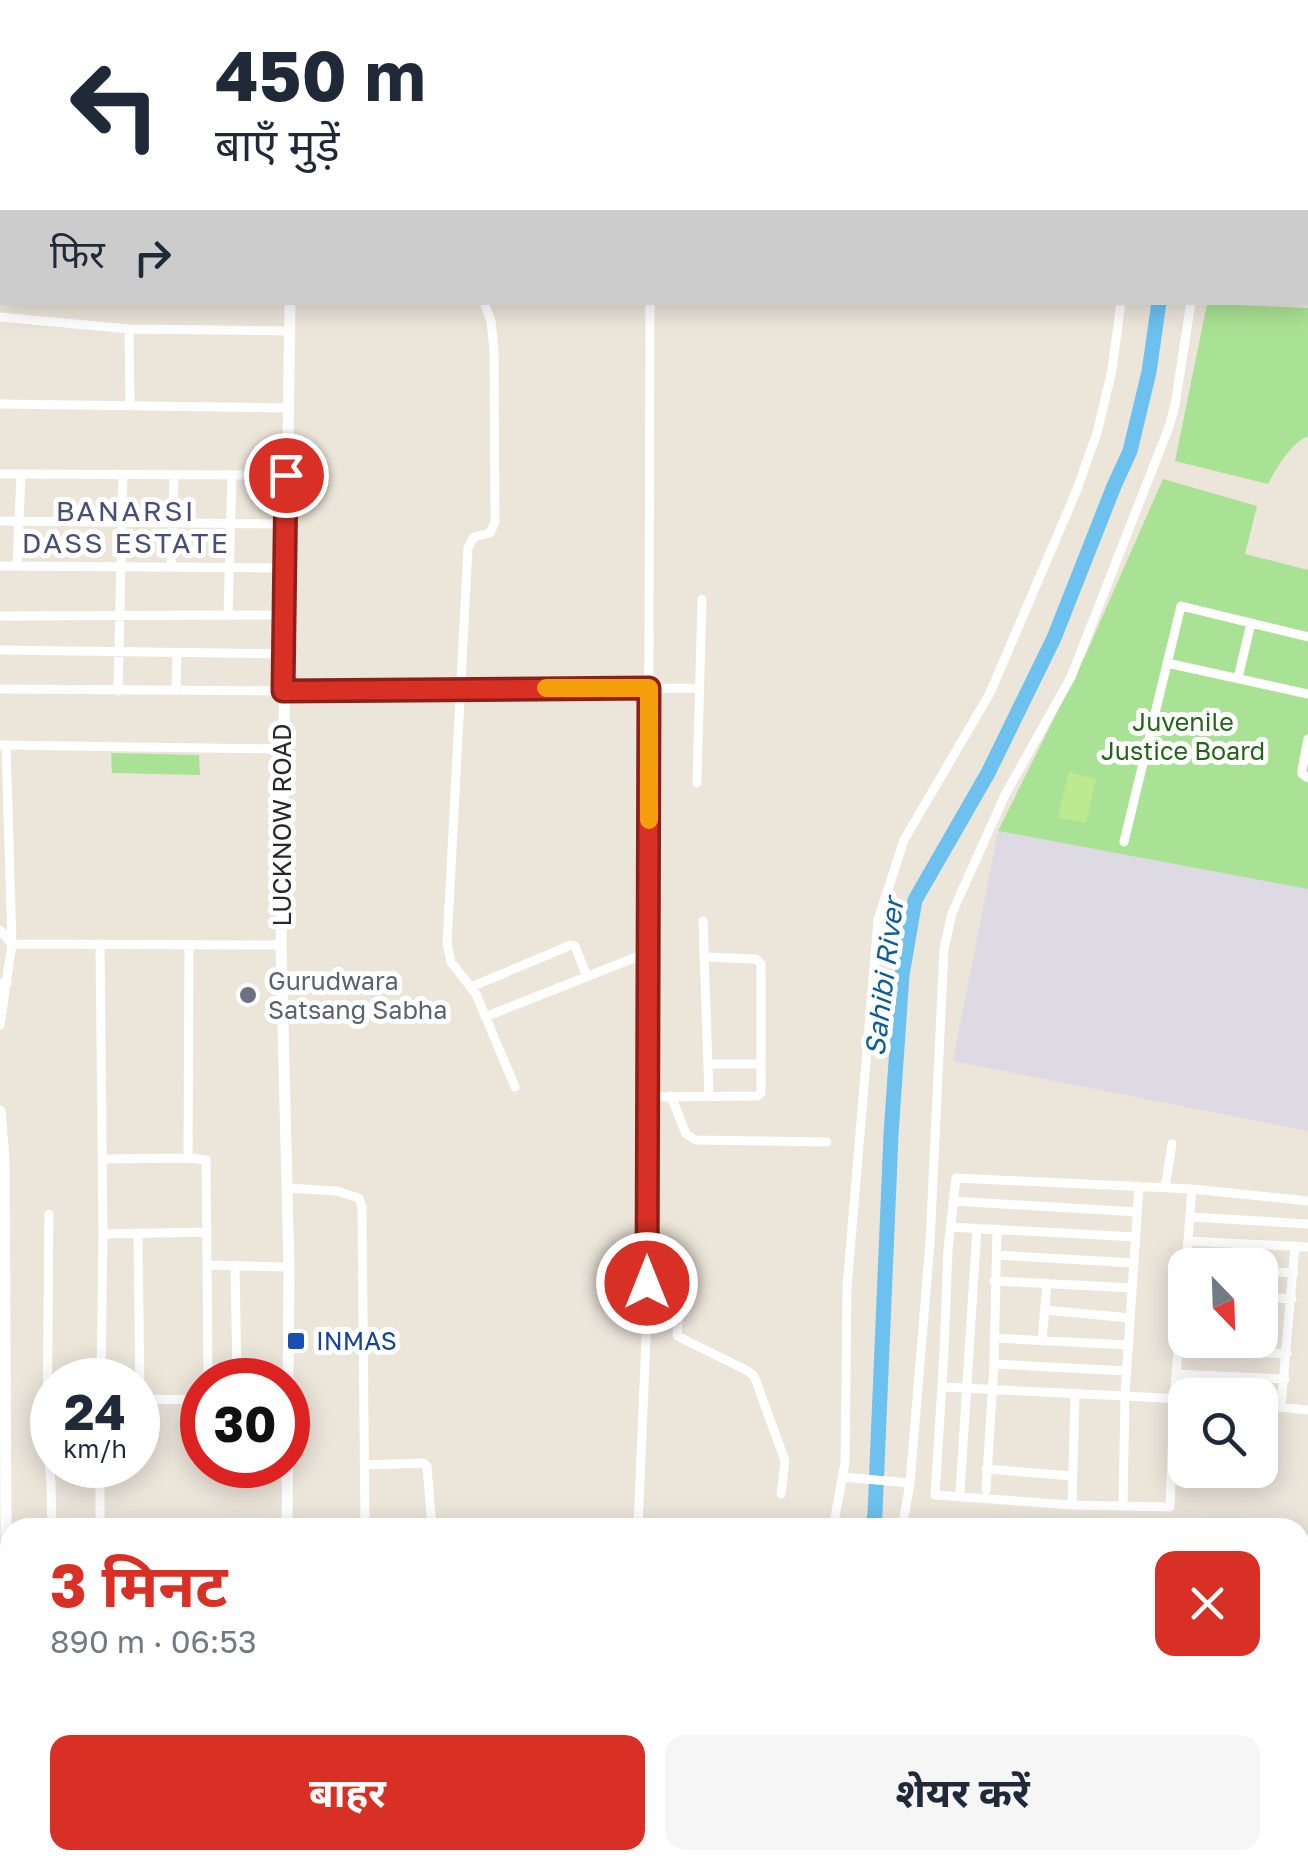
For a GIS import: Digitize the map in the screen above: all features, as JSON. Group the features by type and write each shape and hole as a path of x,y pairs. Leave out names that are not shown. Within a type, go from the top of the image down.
{"street":[{"name":"LUCKNOW ROAD","path":"288,1358 281,945 290,305"},
{"path":"485,305 492,320 494,350 495,522 490,533 474,538 468,548 447,944 451,962 472,987 515,1087"},
{"path":"638,1518 647,1315 650,305"},
{"path":"834,1518 845,1463 847,1287 878,920 904,840 990,693 1076,492 1097,433 1112,370 1121,305"},
{"path":"903,1518 930,1243 947,933 1006,795 1071,677 1170,427 1190,305"},
{"path":"0,317 129,329 289,331"},
{"path":"129,329 130,406"},
{"path":"0,404 288,408"},
{"path":"0,474 286,475"},
{"path":"16,566 21,474"},
{"path":"118,691 123,474"},
{"path":"171,567 174,475"},
{"path":"228,615 232,475"},
{"path":"0,521 286,524"},
{"path":"0,566 285,568"},
{"path":"697,783 702,598"},
{"path":"1124,842 1181,606 1308,636"},
{"path":"0,616 284,615"},
{"path":"1238,678 1251,623"},
{"path":"0,650 283,654"},
{"path":"176,691 177,653"},
{"path":"1168,663 1308,694"},
{"path":"0,689 699,688"},
{"path":"1308,739 1302,774 1308,778"},
{"path":"0,1025 3,984 12,944 3,745 282,749"},
{"path":"703,921 709,1095"},
{"path":"0,930 12,944"},
{"path":"0,951 12,944 281,945"},
{"path":"100,944 100,1358"},
{"path":"472,987 574,944 587,977"},
{"path":"188,1158 189,945"},
{"path":"485,1017 649,952"},
{"path":"648,1097 756,1096 762,1089 760,961 704,957"},
{"path":"708,1064 760,1064"},
{"path":"671,1096 686,1134 696,1140 827,1142"},
{"path":"0,1111 4,1158 5,1518"},
{"path":"1165,1188 1172,1144"},
{"path":"102,1159 188,1158 207,1162 208,1358"},
{"path":"1172,1488 1170,1507 934,1495 955,1180 960,1176 1192,1189 1308,1200"},
{"path":"1123,1506 1125,1395 1139,1186"},
{"path":"287,1188 337,1192 359,1198 362,1206 365,1518"},
{"path":"1187,1248 1192,1189"},
{"path":"953,1201 1138,1212"},
{"path":"50,1214 47,1436 52,1518"},
{"path":"1190,1217 1308,1224"},
{"path":"950,1227 1136,1237"},
{"path":"960,1492 977,1228"},
{"path":"986,1490 997,1229"},
{"path":"103,1234 207,1232"},
{"path":"138,1233 139,1358"},
{"path":"1188,1242 1308,1247"},
{"path":"1282,1407 1295,1246"},
{"path":"996,1255 1134,1263"},
{"path":"208,1265 289,1267"},
{"path":"236,1266 237,1358"},
{"path":"1278,1273 1294,1274"},
{"path":"994,1281 1132,1288"},
{"path":"1042,1341 1047,1283"},
{"path":"680,1294 677,1336 753,1375 784,1460 781,1494"},
{"path":"1278,1298 1292,1298"},
{"path":"1045,1310 1130,1318"},
{"path":"647,1315 677,1313"},
{"path":"994,1338 1128,1345"},
{"path":"1278,1354 1286,1354"},
{"path":"1176,1378 1177,1358"},
{"path":"994,1364 1127,1371"},
{"path":"1176,1374 1284,1379"},
{"path":"942,1386 1168,1398"},
{"path":"1072,1505 1075,1393"},
{"path":"1278,1407 1308,1410"},
{"path":"364,1465 427,1466 431,1518"},
{"path":"986,1468 1073,1476"},
{"path":"842,1478 906,1483"},
{"path":"100,1488 100,1518"},
{"name":"LUCKNOW ROAD","path":"287,1488 287,1518"}],"shaded area":[{"path":"998,831 1308,889 1308,1131 953,1061"}],"green space":[{"path":"1207,305 1308,308 1308,436 1290,450 1268,484 1175,461"},
{"name":"Juvenile Justice Board","path":"1163,479 1257,506 1245,554 1308,570 1308,889 998,831 1086,654"},
{"path":"111,753 199,755 200,775 112,773"},
{"path":"1069,772 1096,779 1086,823 1058,817"}],"waterway":[{"name":"Sahibi River","path":"874,1518 891,1134 902,975 915,900 988,773 1054,638 1130,451 1149,372 1159,305"}],"slow traffic":[{"path":"546,688 649,688 649,820"}],"place":[{"name":"Gurudwara Satsang Sabha","path":"248,995"},
{"name":"INMAS","path":"296,1341"}],"district":[{"name":"BANARSI DASS ESTATE","path":"126,527"}],"route":[{"path":"286,475 283,691 649,688 647,1283"}]}
